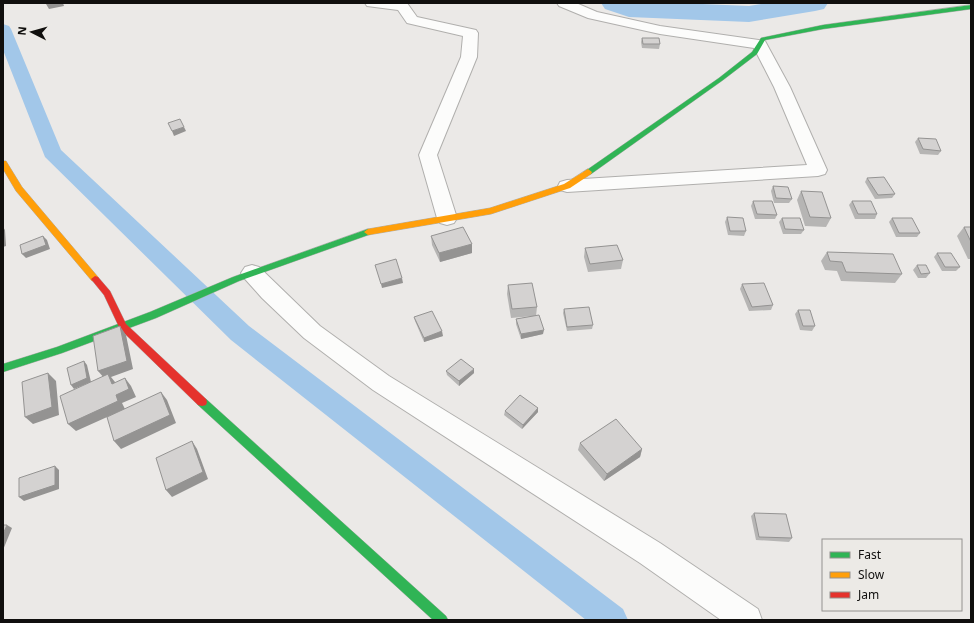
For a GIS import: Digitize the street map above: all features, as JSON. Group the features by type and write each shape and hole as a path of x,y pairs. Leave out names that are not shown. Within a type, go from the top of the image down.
{"street":[{"path":"372,3 402,6 412,20 471,33 469,57 428,155 447,218"},
{"path":"564,3 593,15 660,30 760,44"},
{"path":"567,186 721,79 755,53 762,39 823,27 971,7"},
{"path":"3,368 59,350 153,315 252,273 373,230 491,211 567,186 818,170 782,87 760,44"},
{"path":"3,163 19,189 107,293 123,326 196,396 442,620"},
{"path":"252,273 312,332 381,383 650,553 747,620"}],"building":[{"path":"642,38 659,38 660,44 643,44"},
{"path":"180,119 184,127 172,131 168,123"},
{"path":"918,138 936,139 941,151 923,149"},
{"path":"884,177 895,194 878,195 867,178"},
{"path":"773,186 788,187 792,199 776,198"},
{"path":"801,191 822,192 831,218 810,217"},
{"path":"753,201 772,201 777,215 757,214"},
{"path":"852,201 871,201 877,214 858,214"},
{"path":"727,217 743,218 746,231 730,231"},
{"path":"782,218 800,218 804,230 785,229"},
{"path":"892,218 912,218 920,233 899,233"},
{"path":"463,227 472,244 439,253 431,236"},
{"path":"964,227 971,227 971,242"},
{"path":"43,236 46,245 22,254 20,245"},
{"path":"617,245 623,260 590,264 585,248"},
{"path":"827,252 893,254 902,274 846,272 842,262 830,261"},
{"path":"937,253 951,253 960,267 945,267"},
{"path":"396,259 402,278 381,284 375,265"},
{"path":"917,265 926,265 930,273 921,274"},
{"path":"532,283 537,307 512,309 508,285"},
{"path":"764,283 773,305 752,307 742,284"},
{"path":"589,307 593,325 567,327 564,309"},
{"path":"798,310 810,310 815,326 803,326"},
{"path":"432,311 442,331 424,338 414,317"},
{"path":"539,315 544,330 521,334 516,319"},
{"path":"120,326 127,361 98,371 93,336"},
{"path":"461,359 474,369 459,381 446,371"},
{"path":"84,361 87,378 71,385 67,368"},
{"path":"48,373 52,407 25,417 22,382"},
{"path":"108,374 112,384 125,378 129,389 116,395 118,401 68,424 60,396"},
{"path":"161,392 170,415 114,441 107,417"},
{"path":"520,395 538,408 523,425 505,411"},
{"path":"616,419 642,449 607,474 580,443"},
{"path":"192,441 203,472 166,490 156,458"},
{"path":"55,466 55,485 19,497 19,478"},
{"path":"754,513 786,514 792,538 759,537"},
{"path":"3,525 7,525 3,534"}],"waterway":[{"path":"614,3 629,9 749,14 815,3"},
{"path":"3,29 52,153 240,333 612,620"}],"traffic: fast":[{"path":"588,172 721,79 755,53 763,39 823,27 971,7"},
{"path":"3,368 59,350 153,315 236,279 368,232"},
{"path":"202,402 442,620"}],"traffic: slow":[{"path":"3,163 19,189 95,279"},
{"path":"368,232 491,211 567,186 588,172"}],"traffic: jam":[{"path":"95,279 107,293 123,326 202,402"}]}
